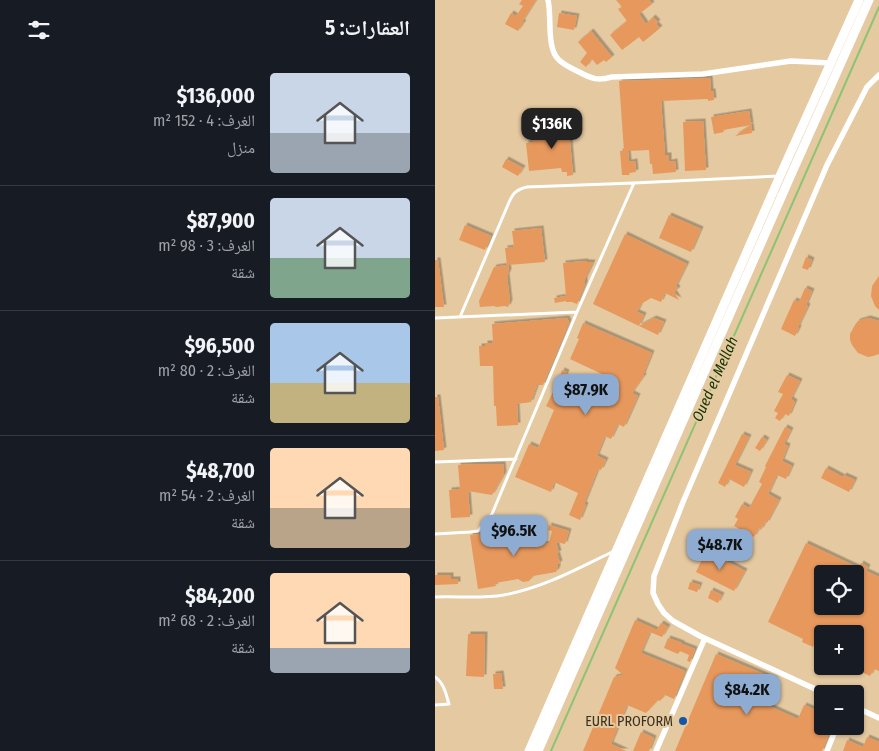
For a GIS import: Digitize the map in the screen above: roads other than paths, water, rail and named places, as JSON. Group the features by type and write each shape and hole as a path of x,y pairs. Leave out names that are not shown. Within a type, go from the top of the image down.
{"main road":[{"path":"538,751 859,0"},
{"path":"529,751 785,176 869,0"}],"street":[{"path":"548,0 550,34 554,53 558,60 596,79 703,74 791,61 831,63"},
{"path":"814,688 705,638 673,621 664,613 653,593 654,576 683,502 827,165 867,87 879,75"},
{"path":"656,751 705,638"},
{"path":"864,711 879,718"},
{"path":"827,751 833,735"}],"lane":[{"path":"460,317 512,195 519,189 527,186 785,176"},
{"path":"435,534 478,531 492,514 577,312 634,183"},
{"path":"435,318 577,312"},
{"path":"435,462 516,459"},
{"path":"435,597 478,598 524,591 563,576 617,550"},
{"path":"435,677 442,684 449,704 435,705"}],"waterway":[{"name":"Oued el Mellah","path":"551,751 879,7"}],"place":[{"name":"EURL PROFORM","path":"683,721"}]}
